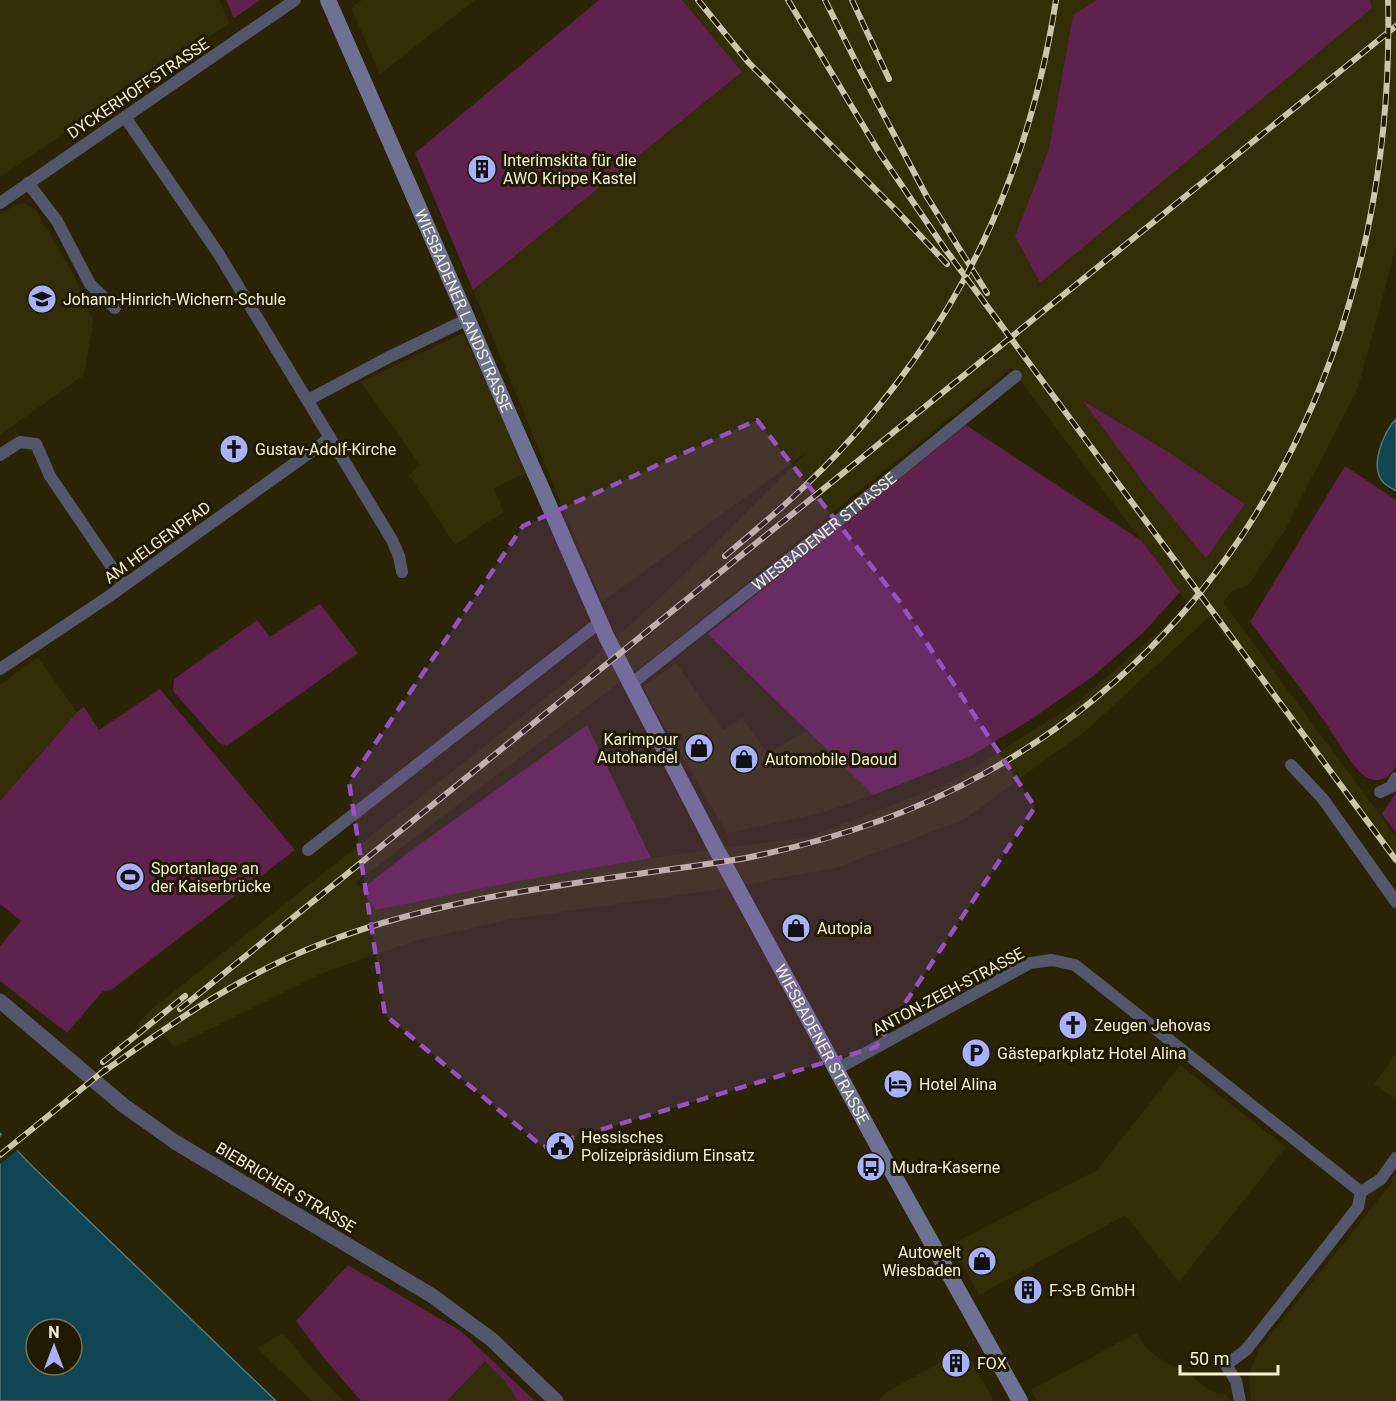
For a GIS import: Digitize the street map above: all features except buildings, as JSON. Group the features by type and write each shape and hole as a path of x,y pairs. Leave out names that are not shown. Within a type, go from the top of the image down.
{"main road":[{"name":"WIESBADENER LANDSTRASSE","path":"328,0 607,638"},
{"name":"WIESBADENER STRASSE","path":"607,638 714,844 886,1161 1020,1401"}],"street":[{"name":"DYCKERHOFFSTRASSE","path":"0,203 295,0"},
{"path":"125,117 218,253 308,400 392,540 399,556 402,572"},
{"path":"28,183 57,221 90,284 115,308"},
{"path":"308,400 468,319"},
{"name":"WIESBADENER STRASSE","path":"631,684 1017,376"},
{"name":"AM HELGENPFAD","path":"0,669 124,585 330,438"},
{"path":"0,455 20,442 36,444 50,476 124,585"},
{"path":"308,850 600,622"},
{"path":"1291,765 1323,799 1396,902"},
{"path":"1380,792 1391,787 1396,778"},
{"name":"ANTON-ZEEH-STRASSE","path":"837,1069 1030,963 1052,960 1063,962 1075,965 1361,1192"},
{"name":"BIEBRICHER STRASSE","path":"0,1001 148,1124 431,1295 491,1339 556,1401"},
{"path":"1240,1401 1236,1381 1226,1365 1246,1350 1351,1216 1359,1205 1361,1192 1381,1179 1396,1158"}],"highlighted area":[{"path":"757,420 899,601 1035,807 876,1047 543,1147 385,1015 349,782 523,526"}],"shaded area":[{"path":"0,0 219,0 230,23 0,177"},
{"path":"226,0 260,0 234,18"},
{"path":"362,0 475,0 380,74 351,8"},
{"path":"599,0 682,0 742,72 473,290 415,153"},
{"path":"682,0 1396,0 1396,248 1358,388 1284,532 1248,586 1233,590 1223,602 1396,837 1396,866 1210,616 1088,729 963,820 835,868 714,890 511,919 414,941 323,973 174,1047 165,1036 151,1041 137,1025 148,1012 577,673 661,597 807,452 602,602 473,290 741,73","holes":["1011,368 1187,604 1172,620 1079,701 952,782 809,837 651,858 519,881 376,910 356,882 678,638"]},
{"path":"1097,0 1370,0 1372,8 1040,283 1015,236 1049,149 1073,15"},
{"name":"Johann-Hinrich-Wichern-Schule","path":"25,203 36,210 75,277 93,321 84,375 0,435 0,214 17,204"},
{"path":"463,333 527,472 494,488 504,513 455,545 409,475 420,465 361,382"},
{"path":"1083,401 1167,451 1245,504 1206,558 1146,486"},
{"path":"966,425 1142,541 1180,592 1143,633 1092,677 1033,718 971,756 873,795 708,634"},
{"path":"1345,466 1396,500 1396,766 1391,773 1380,780 1366,777 1355,766 1316,709 1250,622"},
{"path":"320,604 358,653 227,746 219,743 173,691 174,679 257,620 270,637"},
{"path":"38,657 77,712 0,801 0,685"},
{"path":"676,663 723,730 742,718 768,753 807,731 873,795 821,813 727,833 653,707 644,686"},
{"name":"Sportanlage an der Kaiserbrücke","path":"160,689 295,850 111,990 103,991 67,1033 0,981 0,946 21,921 0,904 0,801 77,712 84,707 99,730"},
{"path":"587,725 651,858 519,881 376,910 361,890 409,852"},
{"path":"1396,792 1396,833 1382,814"},
{"path":"1396,1053 1396,1100 1374,1084"},
{"path":"1180,1065 1286,1147 1179,1282 1125,1215 979,1295 952,1244 1097,1170"},
{"path":"1396,1172 1396,1401 1251,1401 1249,1374 1259,1349 1393,1181 1391,1179"},
{"path":"348,1265 461,1331 535,1401 518,1401 505,1381 485,1361 447,1401 361,1401 296,1321"},
{"path":"283,1333 343,1401 312,1401 257,1348"},
{"path":"1136,1333 1147,1349 1168,1364 1187,1372 1208,1389 1218,1394 1226,1393 1228,1401 1037,1401 1031,1390"},
{"name":"FOX","path":"965,1349 994,1401 877,1401 888,1391"},
{"path":"488,1357 535,1401 447,1401"}],"water":[{"path":"1396,419 1396,491 1384,483 1377,468 1383,441"},
{"path":"0,1133 34,1168 276,1401 0,1401"}],"pier":[{"path":"4,1133 19,1149 0,1164 0,1137"}],"railway":[{"path":"698,0 749,63 947,264"},
{"path":"788,0 879,152 945,249 1396,860"},
{"path":"825,0 927,197 987,293"},
{"path":"852,0 889,79"},
{"path":"725,556 796,495 836,455 880,405 918,354 952,300 982,245 1007,188 1027,128 1044,65 1056,0"},
{"path":"99,1075 173,1023 251,976 306,950 359,930 467,902 578,882 746,858 838,835 898,814 957,788 985,773 1082,709 1166,632 1236,544 1293,447 1337,342 1367,232 1384,117 1388,0"},
{"path":"180,1009 1396,26"},
{"path":"103,1062 185,996"},
{"path":"0,1155 106,1069"}],"place":[{"name":"Interimskita für die AWO Krippe Kastel","path":"482,169"},
{"name":"Johann-Hinrich-Wichern-Schule","path":"42,299"},
{"name":"Gustav-Adolf-Kirche","path":"234,449"},
{"name":"Karimpour Autohandel","path":"699,748"},
{"name":"Automobile Daoud","path":"744,759"},
{"name":"Sportanlage an der Kaiserbrücke","path":"130,877"},
{"name":"Autopia","path":"796,928"},
{"name":"Zeugen Jehovas","path":"1073,1025"},
{"name":"Gästeparkplatz Hotel Alina","path":"976,1053"},
{"name":"Hotel Alina","path":"898,1084"},
{"name":"Hessisches Polizeipräsidium Einsatz","path":"560,1146"},
{"name":"Mudra-Kaserne","path":"871,1167"},
{"name":"Autowelt Wiesbaden","path":"982,1261"},
{"name":"F-S-B GmbH","path":"1028,1290"},
{"name":"FOX","path":"956,1363"}]}
